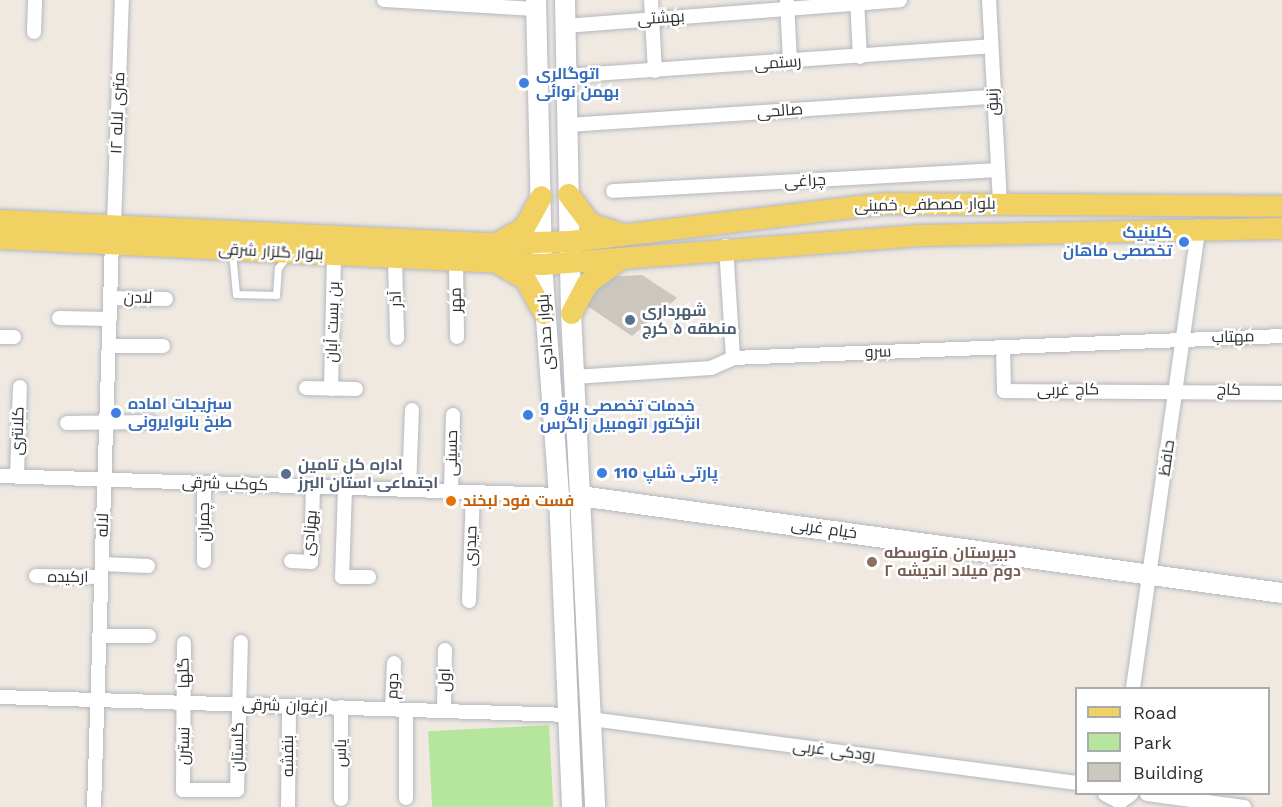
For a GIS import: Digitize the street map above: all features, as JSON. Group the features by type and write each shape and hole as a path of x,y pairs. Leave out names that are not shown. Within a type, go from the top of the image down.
{"main road":[{"name":"بلوار حدادی","path":"565,0 571,313 595,807"},
{"name":"بلوار حدادی","path":"536,4 544,313 559,495 572,807"},
{"path":"568,194 591,225 630,244 596,274 571,313"},
{"path":"496,243 524,226 541,196"},
{"path":"919,202 903,217 920,235"},
{"name":"بلوار مصطفی خمینی","path":"542,264 571,264 630,244 849,206 919,202 1282,206"},
{"path":"849,206 869,221 867,231 852,238"},
{"name":"بلوار گلزار شرقی","path":"0,220 231,250 456,263 542,264"},
{"name":"بلوار مصطفی خمینی","path":"541,242 726,246 920,235 1199,227 1282,228"},
{"name":"بلوار گلزار شرقی","path":"0,238 113,234 496,243 541,242"},
{"path":"498,264 525,279 544,313"},
{"name":"خیام غربی","path":"580,496 1282,593"}],"street":[{"path":"34,32 35,0"},
{"name":"۱۲ متری لاله","path":"113,234 122,0"},
{"path":"384,0 536,4"},
{"path":"651,0 656,71"},
{"name":"بهشتی","path":"565,26 787,4 900,0"},
{"name":"زنبق","path":"989,0 996,170 1000,204"},
{"path":"857,2 860,57"},
{"path":"787,4 790,62"},
{"name":"رستمی","path":"565,76 790,62 991,46"},
{"name":"صالحی","path":"568,125 993,97"},
{"name":"چراغی","path":"613,191 996,170"},
{"name":"حافظ","path":"1133,687 1185,338 1199,227"},
{"name":"لاله","path":"94,807 113,234"},
{"path":"726,246 733,358"},
{"name":"بن بست آبان","path":"331,389 334,256"},
{"name":"آذر","path":"395,259 397,338"},
{"name":"مهر","path":"456,263 456,337"},
{"name":"لادن","path":"110,298 166,299"},
{"path":"59,318 110,319"},
{"name":"مهتاب","path":"1185,338 1282,336"},
{"name":"سرو","path":"574,377 711,368 733,358 1185,338"},
{"path":"110,346 163,346"},
{"name":"کاج غربی","path":"1003,347 1004,391 1177,388"},
{"name":"کلانتری","path":"17,476 20,387"},
{"path":"306,388 356,389"},
{"name":"کاج","path":"1177,388 1282,393"},
{"path":"409,490 412,410"},
{"name":"حسینی","path":"451,491 453,415"},
{"path":"67,423 150,422"},
{"name":"کوکب شرقی","path":"0,476 559,495"},
{"name":"چمران","path":"204,484 204,561"},
{"name":"بهزادی","path":"291,561 311,562 313,487"},
{"path":"345,488 342,577 369,577"},
{"name":"حیدری","path":"469,601 473,492"},
{"name":"ارکیده","path":"36,576 148,566"},
{"path":"99,636 149,636"},
{"name":"گلستان","path":"237,790 241,642"},
{"name":"گلها","path":"184,643 185,702"},
{"name":"اول","path":"444,711 445,650"},
{"name":"دوم","path":"394,663 399,709"},
{"name":"ارغوان شرقی","path":"0,697 569,715"},
{"name":"نسترن","path":"185,702 183,790 237,790"},
{"name":"بنفشه","path":"288,706 288,807"},
{"name":"یاس","path":"341,708 341,799"},
{"path":"399,709 406,798"},
{"name":"رودکی غربی","path":"591,719 1075,783"},
{"path":"1112,801 1128,795"},
{"path":"1154,795 1244,807"}],"lane":[{"path":"231,250 236,294 276,295 278,268 290,253"}],"green space":[{"path":"549,725 553,807 432,807 428,731"}],"building":[{"name":"شهرداری منطقه ۵ کرج","path":"642,275 677,298 632,336 586,305 608,277"}],"place":[{"name":"اتوگالری بهمن نوائی","path":"524,83"},
{"name":"کلینیک تخصصی ماهان","path":"1184,242"},
{"name":"شهرداری منطقه ۵ کرج","path":"630,320"},
{"name":"سبزیجات اماده طبخ بانوایرونی","path":"116,413"},
{"name":"خدمات تخصصی برق و انژکتور اتومبیل زاگرس","path":"528,415"},
{"name":"پارتی شاپ 110","path":"602,473"},
{"name":"اداره کل تامین اجتماعی استان البرز","path":"286,474"},
{"name":"فست فود لبخند","path":"451,501"},
{"name":"دبیرستان متوسطه دوم میلاد اندیشه ۲","path":"872,562"}]}
